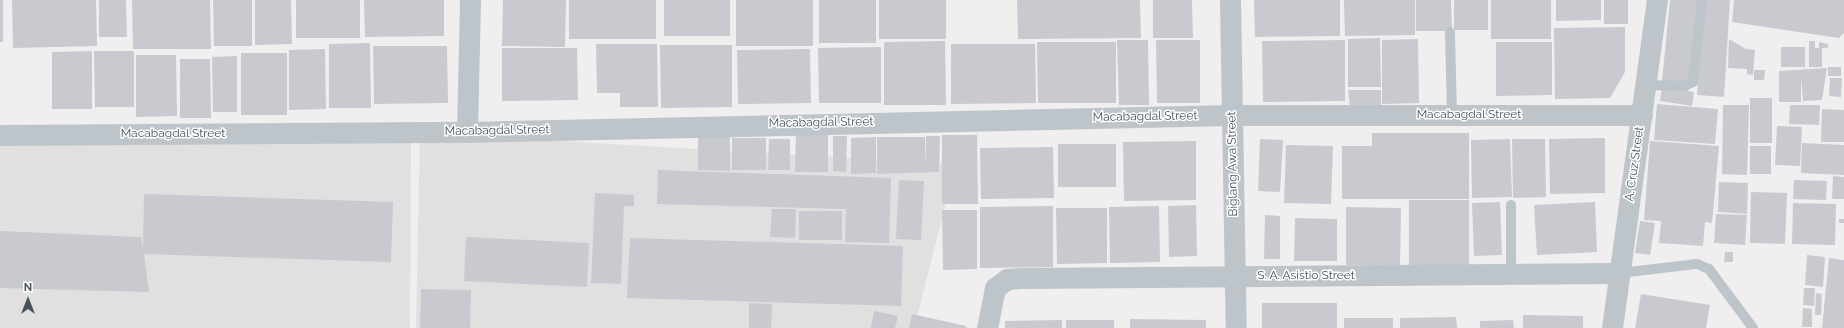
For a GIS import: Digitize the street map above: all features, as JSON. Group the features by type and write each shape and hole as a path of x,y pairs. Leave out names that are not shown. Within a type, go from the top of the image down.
{"street":[{"path":"467,132 470,0"},
{"name":"Biglang Awa Street","path":"1230,0 1236,328"},
{"name":"A. Cruz Street","path":"1612,328 1657,0"},
{"name":"Macabagdal Street","path":"0,135 467,132 1232,115 1642,115"},
{"name":"S. A. Asistio Street","path":"987,328 995,288 1008,279 1620,273"}],"lane":[{"path":"1646,85 1685,86 1693,82 1702,0"},
{"path":"1450,32 1452,115"},
{"path":"1511,205 1511,274"},
{"path":"1620,273 1697,264 1709,270 1753,328"}],"shaded area":[{"path":"420,133 956,164 914,328 416,328"},
{"path":"411,136 410,328 0,328 0,144"}],"building":[{"path":"0,0 3,0 3,42 0,42"},
{"path":"12,0 96,0 97,46 13,48"},
{"path":"99,0 126,0 127,37 99,37"},
{"path":"132,0 210,0 211,49 133,49"},
{"path":"213,0 252,0 252,46 214,46"},
{"path":"255,0 291,0 292,44 255,45"},
{"path":"296,0 360,0 360,38 296,38"},
{"path":"364,0 444,0 444,36 365,37"},
{"path":"503,0 566,0 565,47 502,46"},
{"path":"569,0 656,0 656,39 569,39"},
{"path":"664,0 730,0 730,36 664,36"},
{"path":"736,0 813,0 813,46 736,46"},
{"path":"819,0 876,0 876,43 819,43"},
{"path":"879,0 946,0 946,39 879,39"},
{"path":"1017,0 1140,0 1141,38 1018,39"},
{"path":"1153,0 1192,0 1193,38 1153,38"},
{"path":"1254,0 1340,0 1340,36 1255,37"},
{"path":"1344,0 1415,0 1415,35 1345,36"},
{"path":"1416,0 1451,0 1452,31 1416,31"},
{"path":"1454,0 1488,0 1488,30 1454,30"},
{"path":"1491,0 1551,0 1551,39 1491,39"},
{"path":"1556,0 1601,0 1601,20 1556,21"},
{"path":"1604,0 1628,0 1628,24 1604,24"},
{"path":"1670,0 1699,0 1690,84 1662,81"},
{"path":"1703,0 1730,0 1724,97 1697,95"},
{"path":"1734,0 1844,0 1844,33 1839,38 1732,22"},
{"path":"1625,27 1625,72 1610,98 1555,99 1554,28"},
{"path":"1380,38 1381,87 1348,87 1348,39"},
{"path":"1418,39 1419,103 1382,104 1382,40"},
{"path":"1729,39 1746,49 1755,50 1753,75 1747,74 1747,69 1728,68"},
{"path":"1117,40 1148,40 1149,105 1119,105"},
{"path":"1156,40 1200,40 1200,103 1157,103"},
{"path":"1345,40 1345,101 1263,102 1262,41"},
{"path":"945,41 946,105 884,105 884,42"},
{"path":"1809,41 1815,41 1815,48 1822,48 1822,67 1809,67"},
{"path":"1037,42 1116,42 1116,103 1038,103"},
{"path":"1496,42 1552,42 1552,95 1496,96"},
{"path":"1819,42 1828,44 1828,48 1819,48"},
{"path":"370,43 371,108 329,108 329,44"},
{"path":"596,44 657,44 658,107 620,107 620,93 597,93"},
{"path":"951,44 1035,44 1036,103 951,104"},
{"path":"660,45 732,45 732,107 661,108"},
{"path":"373,46 447,46 448,103 374,104"},
{"path":"881,47 881,103 819,103 818,48"},
{"path":"1781,47 1805,47 1805,67 1781,67"},
{"path":"502,48 577,48 578,100 502,101"},
{"path":"325,49 326,109 289,110 289,50"},
{"path":"810,49 811,103 738,104 737,50"},
{"path":"92,51 92,109 52,109 52,52"},
{"path":"94,51 134,51 134,107 95,107"},
{"path":"241,53 287,53 287,115 241,115"},
{"path":"136,55 176,55 177,116 136,117"},
{"path":"237,56 237,112 213,112 212,57"},
{"path":"180,59 210,59 211,118 180,118"},
{"path":"1828,67 1841,67 1841,76 1828,76"},
{"path":"1827,68 1822,100 1803,101 1801,76 1801,102 1779,102 1779,71"},
{"path":"1754,70 1765,70 1764,80 1754,80"},
{"path":"1830,78 1842,78 1841,97 1829,96"},
{"path":"1662,87 1694,92 1692,106 1660,101"},
{"path":"1348,90 1381,90 1381,107 1350,107"},
{"path":"1750,98 1772,98 1772,143 1750,143"},
{"path":"1657,104 1718,109 1715,144 1654,140"},
{"path":"1723,105 1749,105 1747,175 1722,174"},
{"path":"1790,105 1820,105 1819,125 1789,124"},
{"path":"1822,109 1844,110 1844,142 1821,142"},
{"path":"1777,126 1802,127 1800,166 1775,165"},
{"path":"1372,133 1469,133 1469,199 1342,199 1342,146 1372,146"},
{"path":"796,134 828,135 828,172 795,172"},
{"path":"698,135 730,135 730,171 698,170"},
{"path":"942,135 977,135 978,204 942,204"},
{"path":"833,136 847,136 846,172 833,171"},
{"path":"926,136 940,136 939,172 877,174 877,137 925,137 926,170"},
{"path":"876,137 876,173 851,174 851,138"},
{"path":"732,138 766,138 766,170 732,170"},
{"path":"1605,138 1605,193 1550,194 1549,139"},
{"path":"769,139 790,139 790,170 768,170"},
{"path":"1260,139 1283,140 1280,192 1258,191"},
{"path":"1510,139 1512,197 1472,198 1471,140"},
{"path":"1512,139 1545,139 1546,197 1513,198"},
{"path":"1196,141 1196,200 1124,201 1123,142"},
{"path":"1650,141 1719,146 1712,223 1705,222 1703,246 1659,243 1661,221 1644,220"},
{"path":"1802,143 1844,145 1844,175 1801,173"},
{"path":"1058,144 1116,144 1116,187 1058,187"},
{"path":"1286,145 1333,146 1331,204 1284,203"},
{"path":"1750,146 1771,146 1771,174 1750,174"},
{"path":"1053,147 1054,198 981,199 980,148"},
{"path":"658,170 891,178 889,243 845,242 846,209 657,204"},
{"path":"1833,176 1844,177 1844,199 1832,199"},
{"path":"899,180 924,181 921,240 896,239"},
{"path":"1794,180 1827,181 1826,200 1793,199"},
{"path":"1719,182 1748,183 1747,214 1718,212"},
{"path":"1751,192 1787,193 1785,244 1750,243"},
{"path":"595,193 634,195 634,206 624,206 621,284 591,283"},
{"path":"144,194 393,202 391,262 144,254 149,292 0,288 0,231 141,237 143,248"},
{"path":"1409,200 1469,200 1469,266 1409,266"},
{"path":"1500,202 1502,255 1474,256 1472,203"},
{"path":"1595,202 1597,252 1537,255 1534,205"},
{"path":"1793,203 1836,204 1835,245 1792,244"},
{"path":"1196,205 1197,256 1169,257 1168,206"},
{"path":"1053,206 1053,267 980,268 980,207"},
{"path":"1159,206 1160,262 1110,263 1109,207"},
{"path":"1346,207 1401,208 1400,266 1346,265"},
{"path":"1056,208 1107,208 1107,263 1057,264"},
{"path":"772,209 796,209 795,238 770,237"},
{"path":"942,210 977,210 977,269 943,270"},
{"path":"799,211 842,211 842,240 799,240"},
{"path":"1716,214 1747,215 1745,245 1714,243"},
{"path":"1265,215 1280,216 1280,259 1264,259"},
{"path":"1295,218 1337,219 1337,261 1294,261"},
{"path":"1839,219 1844,219 1844,223 1839,223"},
{"path":"1640,221 1655,223 1650,255 1635,253"},
{"path":"466,237 589,243 587,287 464,281"},
{"path":"630,238 903,246 901,306 627,298"},
{"path":"1725,252 1733,252 1733,262 1724,262"},
{"path":"1807,255 1825,257 1823,287 1805,285"},
{"path":"1829,258 1844,260 1844,328 1822,328"},
{"path":"1804,288 1815,288 1814,306 1803,305"},
{"path":"421,289 471,290 470,328 420,328"},
{"path":"1816,293 1822,294 1821,315 1815,315"},
{"path":"1641,294 1710,305 1706,328 1635,328"},
{"path":"749,303 772,304 771,328 749,328"},
{"path":"1262,303 1337,303 1337,328 1262,328"},
{"path":"1803,308 1812,309 1812,327 1802,327"},
{"path":"874,311 898,316 895,328 871,328"},
{"path":"912,314 966,326 966,328 909,328"},
{"path":"1523,315 1583,316 1583,328 1523,328"},
{"path":"1456,317 1457,328 1400,328 1400,318"},
{"path":"1344,318 1393,318 1393,328 1344,328"},
{"path":"1130,319 1206,320 1206,328 1130,328"},
{"path":"1062,320 1062,328 1005,328 1005,321"},
{"path":"1066,320 1114,320 1114,328 1066,328"},
{"path":"1513,320 1514,328 1480,328 1480,321"}]}
